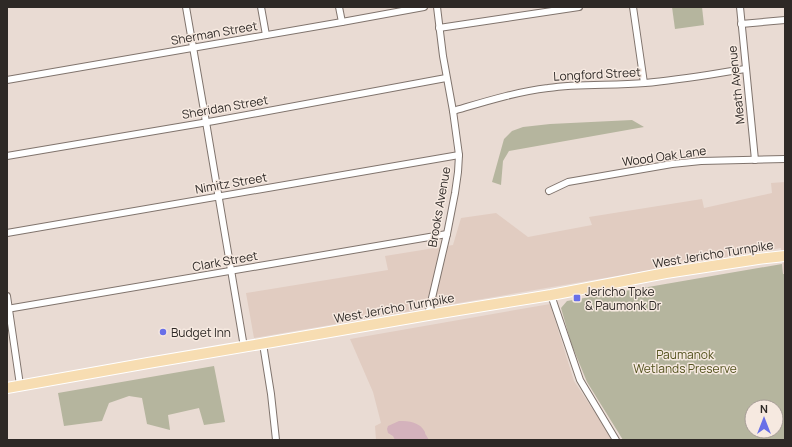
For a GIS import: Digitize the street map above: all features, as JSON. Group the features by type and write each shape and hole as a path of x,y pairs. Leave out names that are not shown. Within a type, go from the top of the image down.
{"main road":[{"name":"West Jericho Turnpike","path":"7,388 551,295 688,270 785,256"}],"street":[{"path":"186,7 244,347"},
{"path":"261,7 266,35"},
{"path":"339,7 342,22"},
{"name":"Sherman Street","path":"7,80 424,7"},
{"name":"Brooks Avenue","path":"428,315 455,193 459,155 453,111 446,78 437,7"},
{"path":"439,28 579,7"},
{"path":"633,7 644,83"},
{"name":"Meath Avenue","path":"740,7 755,160"},
{"path":"742,24 785,20"},
{"name":"Longford Street","path":"453,111 506,96 546,88 570,85 644,83 745,69"},
{"name":"Sheridan Street","path":"7,156 206,122 446,78"},
{"name":"Nimitz Street","path":"7,233 459,155"},
{"name":"Wood Oak Lane","path":"549,191 568,182 672,164 701,161 785,160"},
{"name":"Clark Street","path":"8,308 447,234"},
{"path":"551,295 580,380 616,440"},
{"path":"7,296 20,385"},
{"path":"263,344 271,394 276,440"}],"shaded area":[{"path":"785,182 785,288 781,248 254,338 246,293 388,270 385,256 453,245 461,218 496,213 528,237 592,225 589,217 702,199 704,208 772,193 771,183"},
{"path":"550,304 574,381 613,440 376,440 375,426 381,423 373,392 350,339"},
{"path":"399,421 417,424 423,429 429,440 395,440 393,436 388,433 387,429 388,426"}],"green space":[{"path":"672,7 702,7 704,25 675,29"},
{"path":"632,120 644,127 509,151 503,161 501,185 492,182 504,139 512,131 523,127 550,124"},
{"name":"Paumanok Wetlands Preserve","path":"782,264 783,274 785,274 785,440 623,440 587,382 571,343 561,308 567,301"},
{"path":"214,366 225,422 204,425 199,408 168,415 170,430 147,424 142,398 129,396 109,403 102,421 64,426 58,393"}],"place":[{"name":"Jericho Tpke & Paumonk Dr","path":"577,298"},
{"name":"Budget Inn","path":"163,332"}]}
